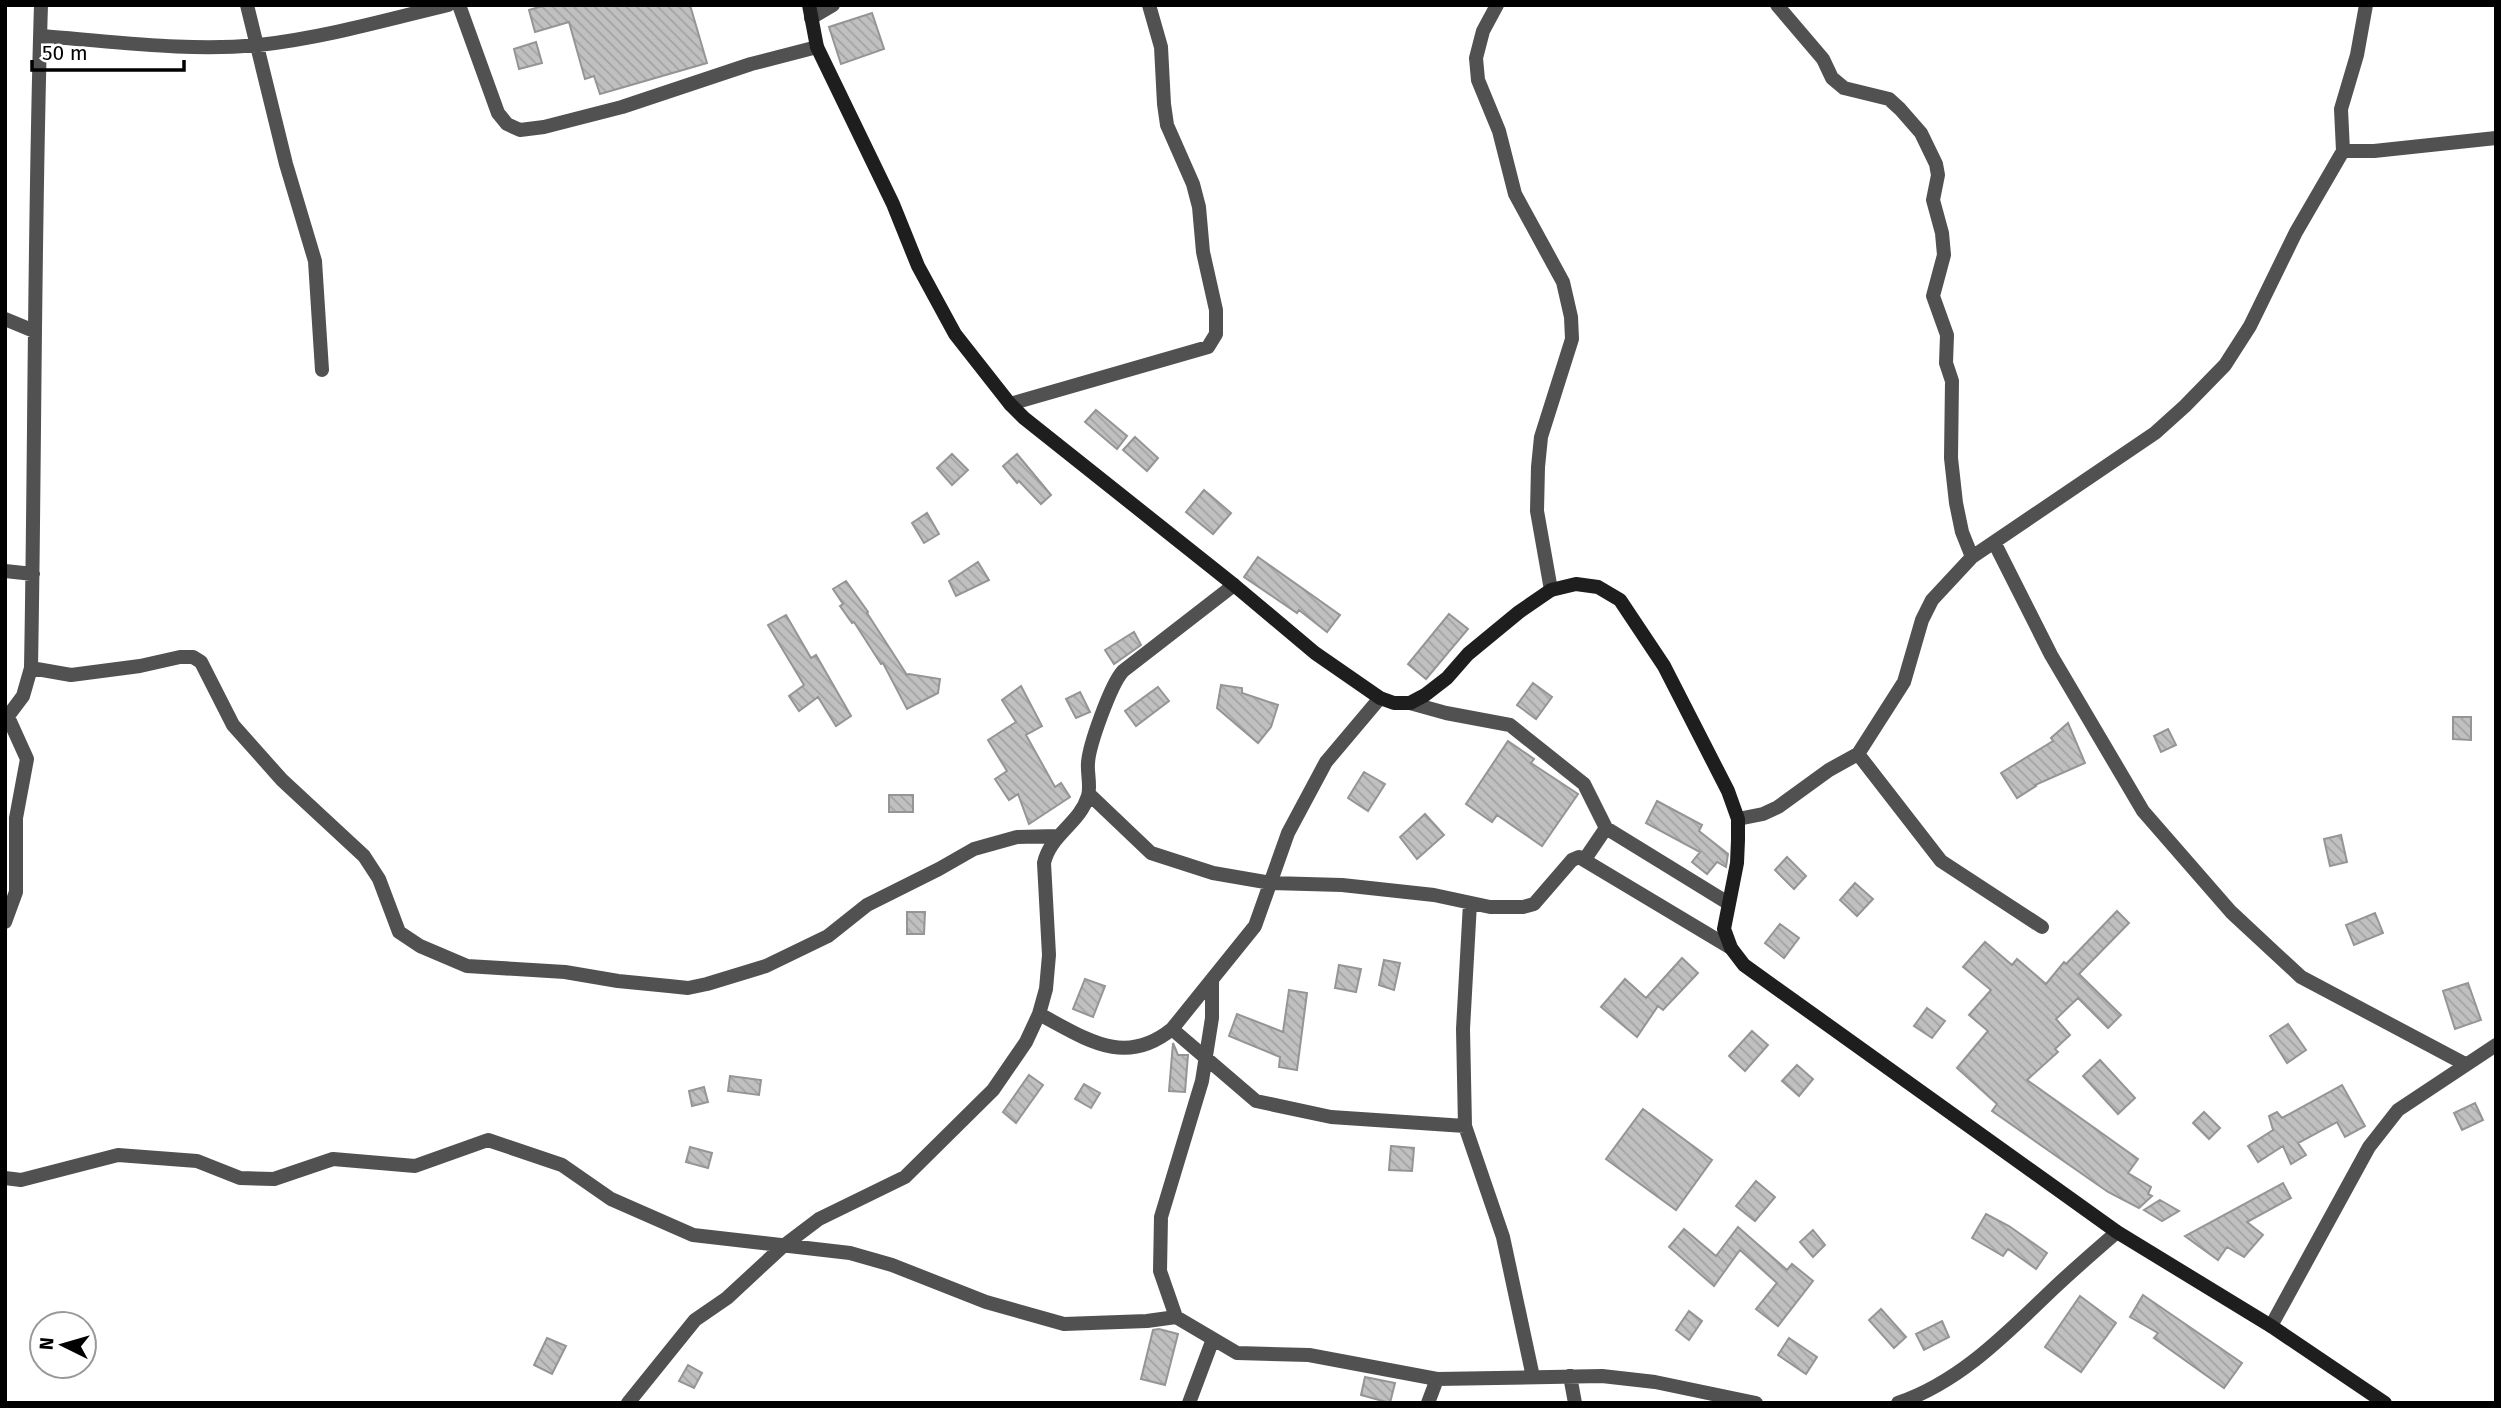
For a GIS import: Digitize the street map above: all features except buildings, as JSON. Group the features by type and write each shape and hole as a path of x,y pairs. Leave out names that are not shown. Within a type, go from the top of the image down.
{"main road":[{"path":"810,12 817,47 893,204 918,266 955,334 1024,418 1315,653 1380,698 1394,703 1410,703 1447,677 1468,654 1519,612 1551,590 1576,584 1598,587 1620,600 1675,688 1728,791 1738,819 1737,863 1724,929 1731,948 1744,965 2117,1232 2271,1326 2385,1403"}],"street":[{"path":"5,922 16,892 16,818 27,759 6,714 23,696 31,668 41,5"},
{"path":"247,5 286,164 315,261 322,370"},
{"path":"40,36 178,46 256,45 301,39 448,5"},
{"path":"459,5 498,113 507,124 520,130 544,127 622,107 751,64 817,47"},
{"path":"810,12 834,5"},
{"path":"1010,404 1208,347 1216,334 1216,310 1203,252 1199,207 1194,184 1167,125 1161,47 1149,5"},
{"path":"1497,5 1483,31 1476,58 1478,80 1499,131 1515,194 1563,282 1571,317 1572,339 1541,437 1538,467 1537,511 1551,590"},
{"path":"1777,5 1823,59 1832,78 1844,88 1889,99 1900,109 1921,134 1936,164 1938,175 1933,200 1942,233 1944,255 1933,296 1947,335 1946,363 1952,381 1951,458 1956,503 1962,532 1972,557"},
{"path":"1738,819 1763,814 1778,807 1858,754 1904,682 1922,620 1933,600 1972,557 2155,433 2225,365 2250,326 2296,232 2343,151 2341,109 2357,55 2365,5"},
{"path":"2343,151 2374,152 2496,138"},
{"path":"5,319 34,331"},
{"path":"1994,542 2051,655 2143,811 2231,912 2301,977 2465,1064"},
{"path":"5,571 33,574"},
{"path":"628,1403 695,1320 727,1298 782,1247 819,1219 905,1177 993,1090 1026,1042 1039,1013 1046,989 1049,955 1044,863 1046,850 1078,817 1089,794 1088,761 1117,677 1234,585"},
{"path":"31,668 71,676 180,657 193,657 201,662 233,724 282,780 364,856 379,879 400,932 420,946 467,966 565,972 688,988 707,984 766,966 828,936 866,905 974,849 1017,837 1058,836"},
{"path":"1039,1013 1100,1046 1143,1046 1172,1029 1255,926 1288,833 1326,762 1380,698"},
{"path":"1410,703 1510,725 1584,784 1606,828 1728,903"},
{"path":"1858,754 1941,861 2042,927"},
{"path":"1089,794 1151,853 1213,873 1271,883 1342,885 1403,891 1508,907 1534,904 1572,860 1579,857 1731,948"},
{"path":"1585,859 1606,828"},
{"path":"1470,903 1463,1029 1465,1126 1503,1237 1534,1377"},
{"path":"1176,1317 1160,1271 1161,1217 1202,1081 1212,1018 1212,980"},
{"path":"1172,1029 1256,1101 1331,1117 1465,1126"},
{"path":"2271,1326 2370,1147 2398,1111 2496,1045"},
{"path":"5,1178 21,1180 118,1155 197,1161 240,1178 274,1179 333,1159 415,1166 488,1140 562,1165 611,1199 693,1235 850,1253 892,1265 986,1302 1064,1324 1147,1321 1176,1317 1237,1353 1309,1355 1437,1378 1602,1376 1654,1382 1756,1403"},
{"path":"1898,1403 1926,1393 1963,1369 2000,1340 2117,1232"},
{"path":"1189,1403 1213,1339"},
{"path":"1570,1376 1575,1403"},
{"path":"1428,1403 1437,1378"}]}
